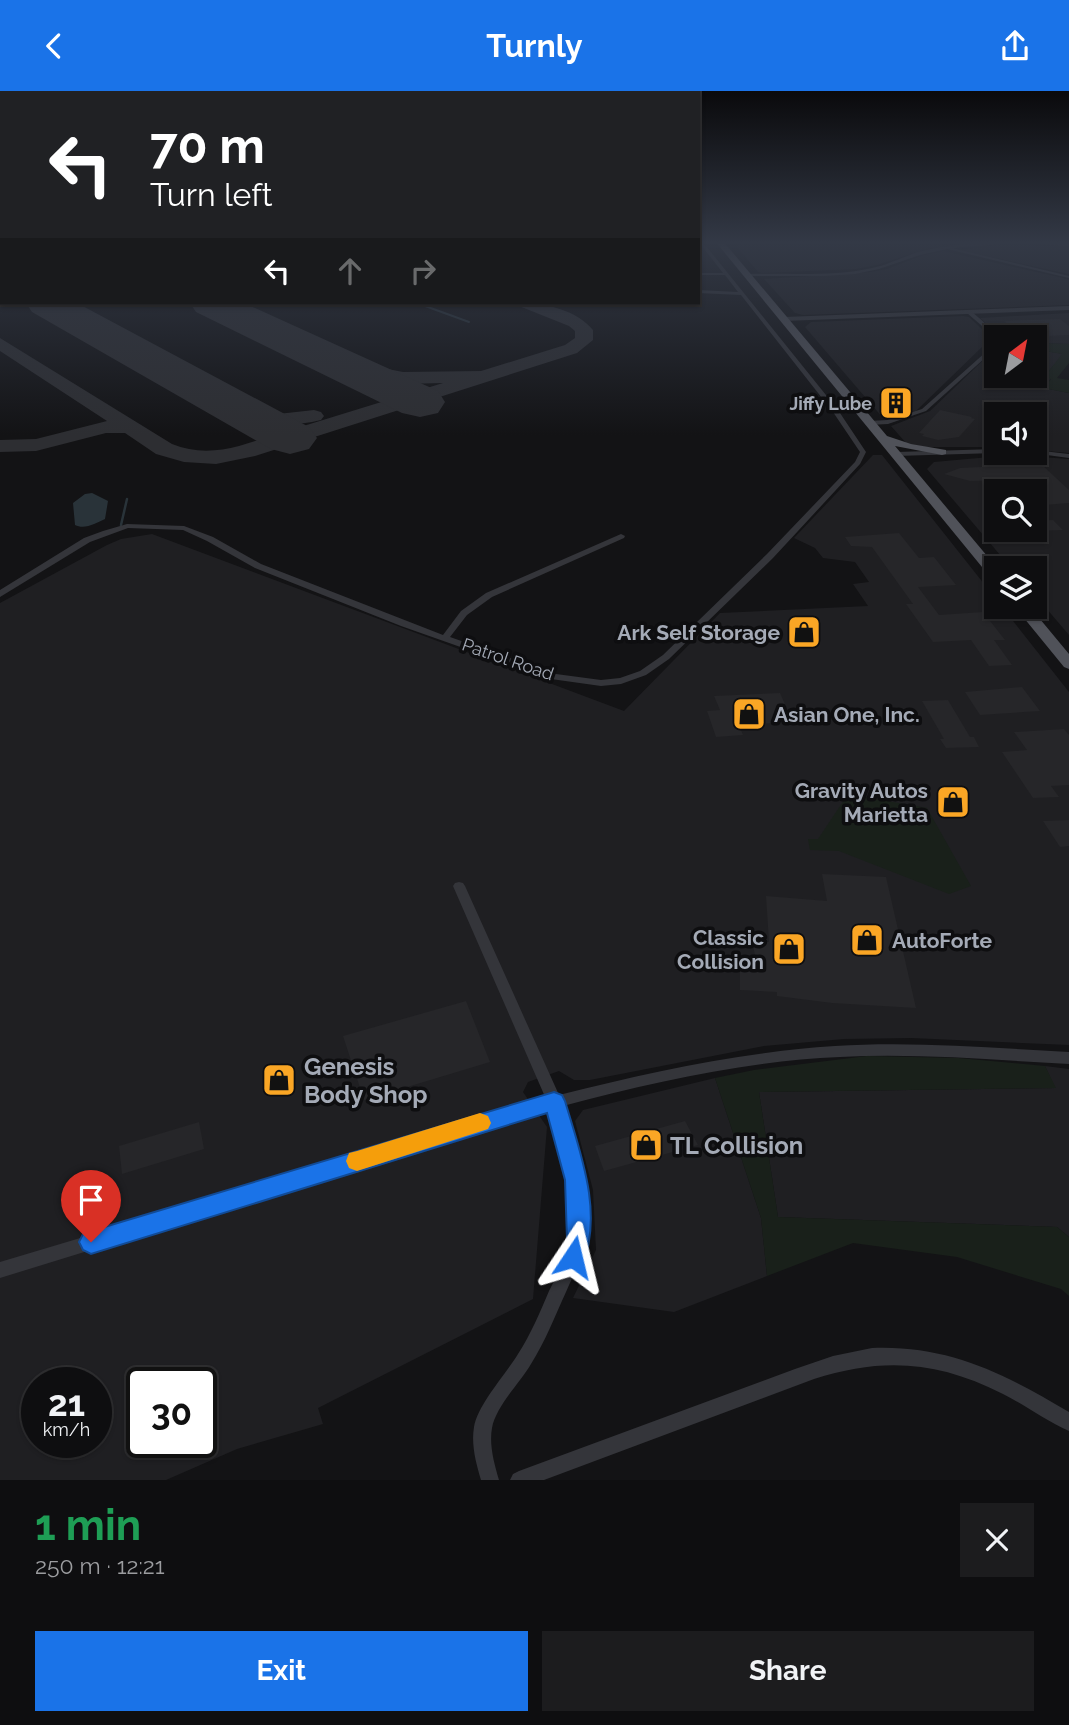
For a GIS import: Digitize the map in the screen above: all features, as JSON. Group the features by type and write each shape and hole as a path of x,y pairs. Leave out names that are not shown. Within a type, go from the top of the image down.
{"main road":[{"path":"773,306 984,561"},
{"path":"884,439 943,454"},
{"path":"912,474 923,462 943,454"},
{"path":"1033,619 1069,664"}],"street":[{"name":"Patrol Road","path":"0,594 87,541 127,526 158,525 195,532 258,566 554,677 601,683 633,677 666,657 770,556 858,463 863,452 752,306"},
{"path":"784,319 1069,308"},
{"path":"969,313 984,326"},
{"path":"869,423 894,421 924,410 984,356"},
{"path":"897,455 984,452"},
{"path":"1047,453 1069,456"},
{"path":"446,638 464,613 489,595 621,536"},
{"path":"459,886 554,1101 576,1180 578,1239 573,1257 532,1348 495,1401 483,1426 482,1448 490,1480"},
{"path":"0,1270 554,1101 702,1068 805,1054 890,1049 1069,1058"},
{"path":"519,1480 802,1375 866,1357 915,1357 969,1369 1003,1384 1069,1422"}],"shaded area":[{"path":"788,306 1047,306 803,315 795,313"},
{"path":"1069,313 1069,344 1047,343 1047,325 988,325 980,318"},
{"path":"963,316 969,317 984,331 984,346 916,411 883,418 805,327 811,322"},
{"path":"1047,343 1069,344 1069,363 1057,378 1069,380 1069,393 1046,389 1051,379 1047,378 1047,372 1062,354 1047,351"},
{"path":"1047,351 1063,354 1048,372"},
{"path":"984,359 984,389 1046,388 1069,393 1069,453 1047,451 1047,402 984,402 984,447 925,447 906,443 891,426 930,411"},
{"path":"873,455 882,455 984,584 984,619 1011,619 1069,692 1069,1045 911,1038 844,1039 764,1046 590,1080 574,1080 559,1071 528,1082 523,1092 547,1127 533,1299 318,1408 323,1424 237,1449 217,1458 217,1367 126,1367 126,1458 216,1458 166,1480 0,1480 0,603 107,545 121,539 152,534 624,711 720,613 868,606 853,584 869,582 855,562 823,558 815,548 794,538"},
{"path":"1047,457 1069,459 1069,635 1047,609 1047,556 1001,556 989,542 1047,542 1047,479 984,479 984,536 927,469 934,462 984,458 984,465 1047,465"},
{"path":"92,493 108,501 105,519 87,526 75,525 73,503 85,494"},
{"path":"848,794 927,808 971,886 949,894 839,851 810,850 808,839 818,839"},
{"path":"867,1056 959,1058 1045,1066 1056,1088 759,1092 778,1217 1057,1227 1069,1237 1069,1296 1061,1289 957,1257 853,1243 767,1276 761,1218 715,1078 754,1070"},
{"path":"1045,1066 1069,1069 1069,1237 1057,1227 778,1217 759,1092 1055,1088"},
{"path":"715,1078 761,1218 767,1276 674,1312 573,1298 596,1250 593,1190 575,1121 583,1110"}],"building":[{"path":"1060,319 1069,326 1069,335 1047,336 1047,325 1009,325 1004,321"},
{"path":"940,410 975,419 959,437 938,440 922,436 924,434 919,433"},
{"path":"1042,465 1069,490 1069,503 1047,505 1047,479 970,481 944,474 960,468"},
{"path":"1047,520 1053,520 1063,530 1047,531"},
{"path":"899,533 919,558 934,557 956,585 918,587 939,615 983,612 984,619 988,619 1005,640 994,640 1012,665 989,666 971,640 933,642 906,604 913,604 872,547 851,546 845,537"},
{"path":"1022,687 1040,711 980,715 965,692"},
{"name":"Asian One, Inc.","path":"780,693 793,722 739,725 743,735 716,737 707,711 720,710 714,696"},
{"path":"948,700 979,747 946,748 940,739 944,739 922,701"},
{"path":"1064,729 1069,735 1069,785 1051,786 1059,797 1033,798 1002,752 1027,750 1014,732"},
{"path":"1069,820 1069,846 1060,847 1043,821"},
{"path":"822,874 886,877 916,1008 832,1003 777,996 777,992 740,990 740,967 758,969 752,941 769,942 766,896 827,901"},
{"path":"466,1001 490,1062 364,1100 343,1036"},
{"name":"TL Collision","path":"685,1121 698,1145 604,1171 595,1146"},
{"path":"199,1122 204,1149 122,1174 119,1146"}],"waterway":[{"path":"425,306 469,322"},
{"path":"121,525 127,499"}],"taxiway":[{"path":"482,377 571,349 584,340 584,330 575,322 532,306"},
{"path":"0,343 130,427"},
{"path":"347,367 403,378 482,377"},
{"path":"130,427 174,453 195,457 226,456 482,377"},
{"path":"248,414 278,420 314,416"},
{"path":"0,446 36,445 106,427 130,427"}],"runway":[{"path":"52,306 290,438"},
{"path":"217,306 420,402"}],"slow traffic":[{"path":"357,1161 480,1123"}],"place":[{"name":"Jiffy Lube","path":"896,403"},
{"name":"Ark Self Storage","path":"804,632"},
{"name":"Asian One, Inc.","path":"749,714"},
{"name":"Gravity Autos Marietta","path":"953,802"},
{"name":"AutoForte","path":"867,940"},
{"name":"Classic Collision","path":"789,949"},
{"name":"Genesis Body Shop","path":"279,1080"},
{"name":"TL Collision","path":"646,1145"}],"route":[{"path":"91,1242 554,1101 576,1180 578,1239 573,1257"}]}
